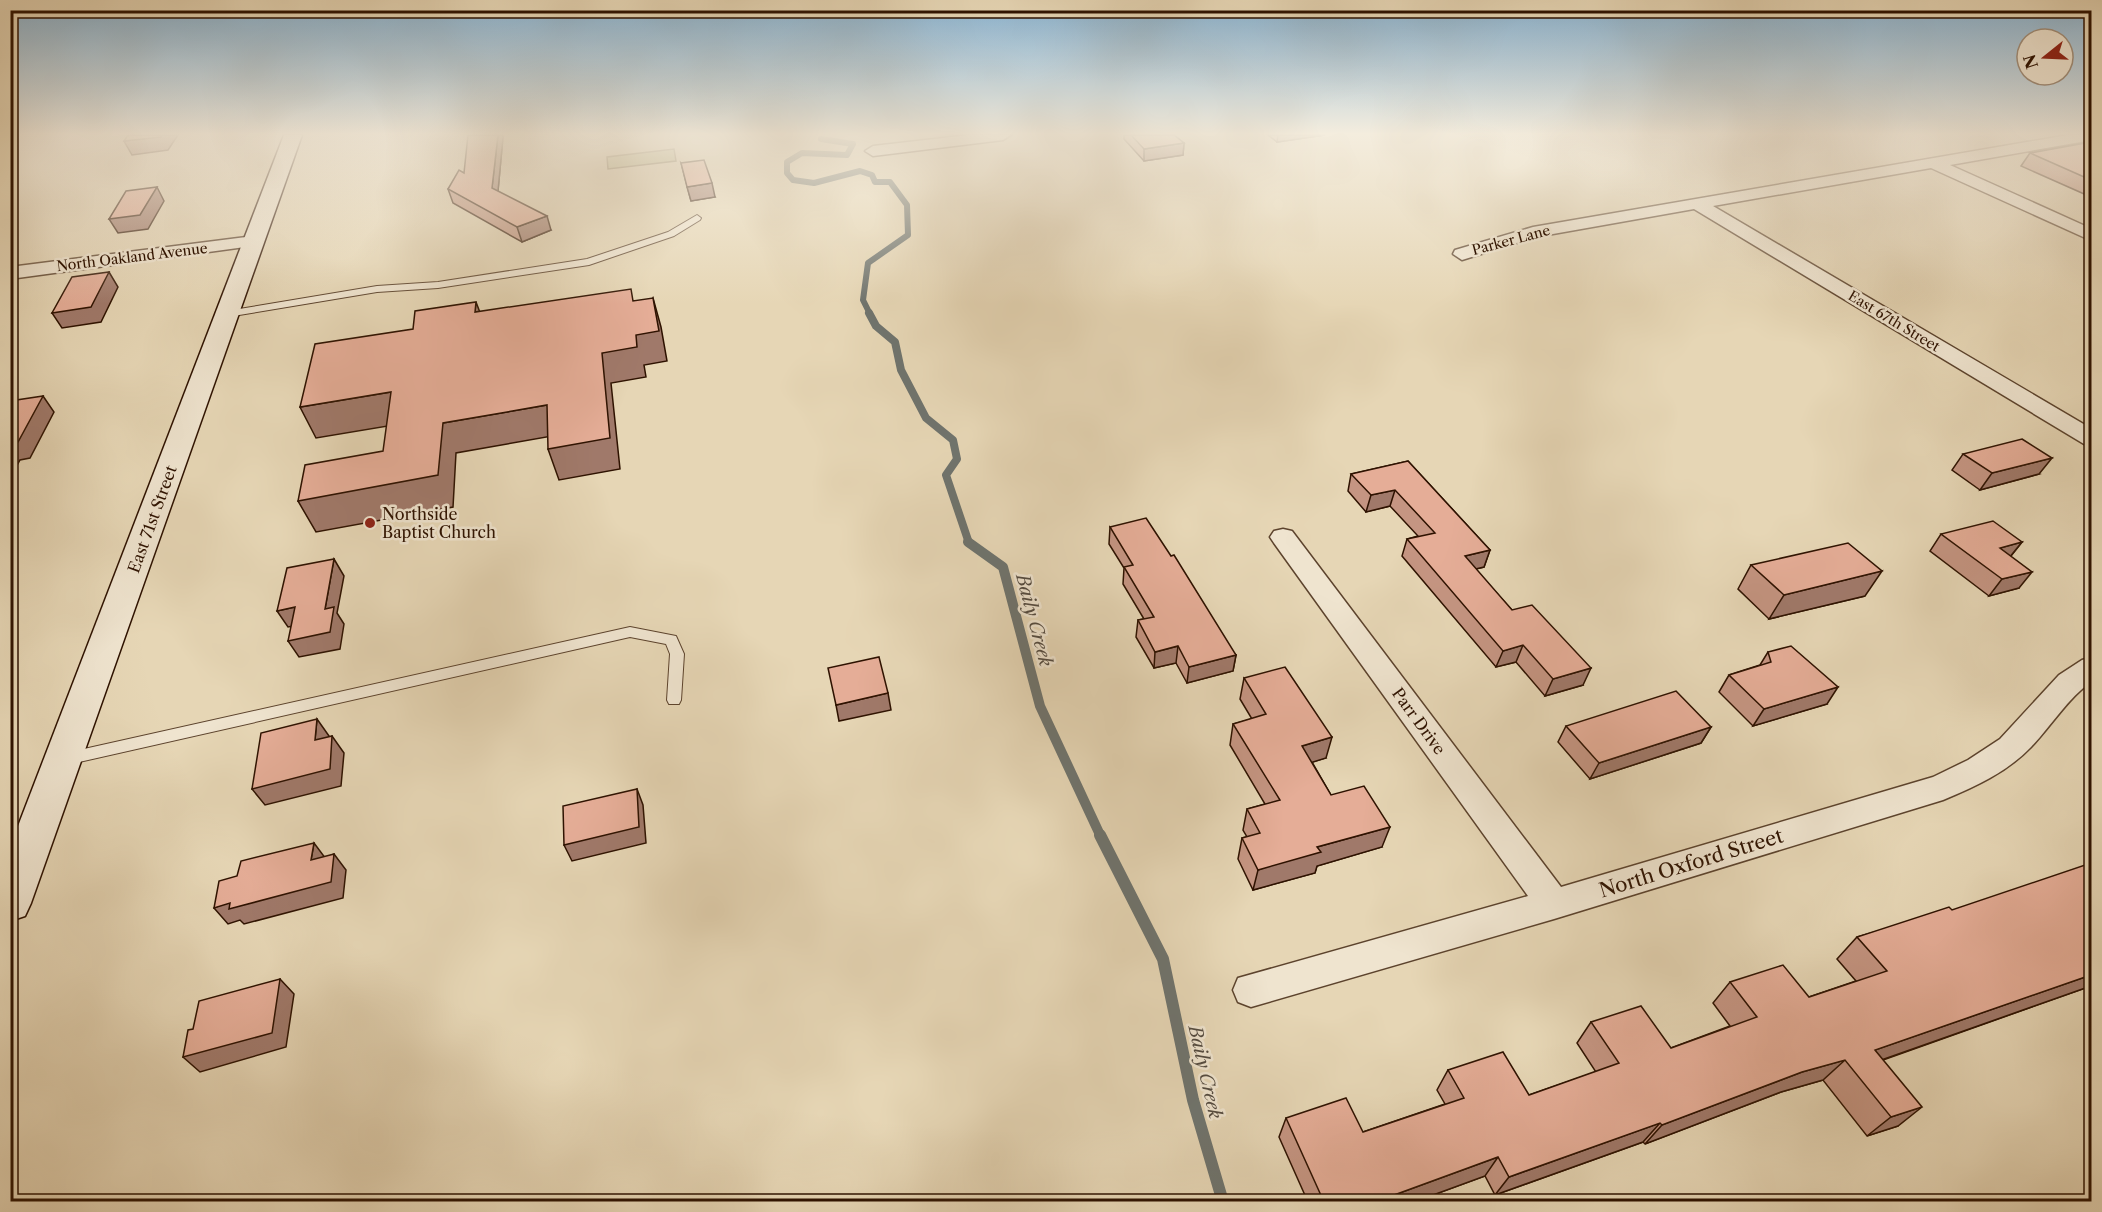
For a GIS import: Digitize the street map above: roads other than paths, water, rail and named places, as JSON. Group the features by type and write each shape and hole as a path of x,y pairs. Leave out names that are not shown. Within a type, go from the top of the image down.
{"main road":[{"name":"East 71st Street","path":"10,903 272,192"}],"street":[{"name":"Parker Lane","path":"1462,254 1533,232 1762,192"},
{"path":"1995,192 2091,236"},
{"name":"East 67th Street","path":"1696,203 2091,439"},
{"name":"North Oakland Avenue","path":"10,273 254,242"},
{"name":"Parr Drive","path":"1283,537 1554,904"},
{"name":"North Oxford Street","path":"1251,990 1554,904 1917,795 1958,780 1993,761 2020,739 2058,691 2091,667"}],"lane":[{"path":"227,314 377,289 438,285 589,262 671,234 697,218"},
{"path":"64,759 630,632 671,640 677,654 674,700"}],"waterway":[{"name":"Baily Creek","path":"870,314 863,300 868,263 908,235 907,205 897,192"},
{"name":"Baily Creek","path":"869,313 876,326 895,342 901,370 926,418 953,440 957,459 946,475 969,543"},
{"name":"Baily Creek","path":"969,543 1003,567 1040,706 1101,837"},
{"name":"Baily Creek","path":"1101,837 1163,959 1193,1100 1223,1202"}],"place":[{"name":"Northside Baptist Church","path":"370,523"}]}
